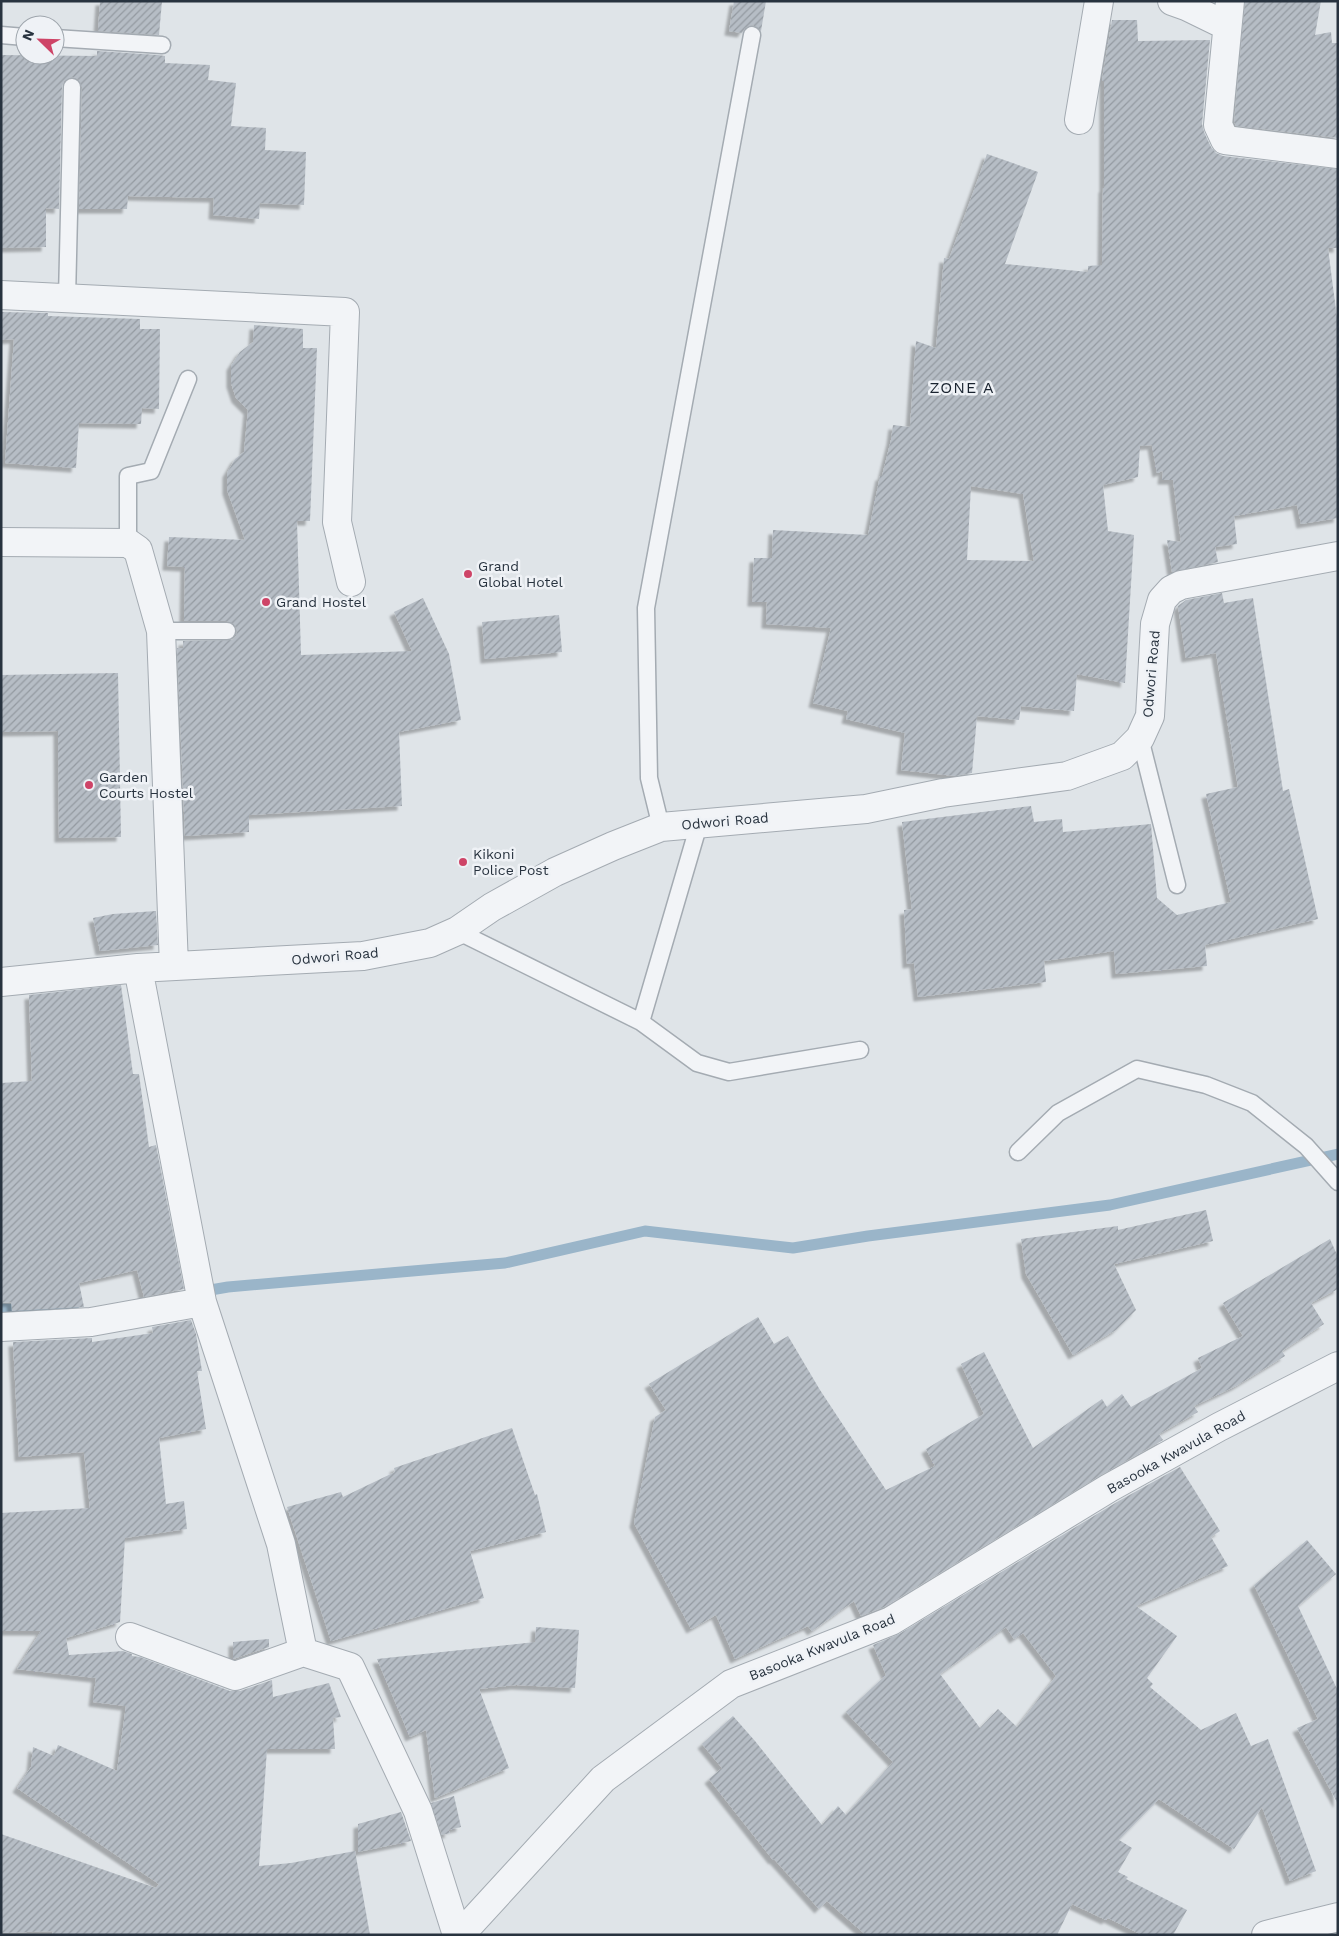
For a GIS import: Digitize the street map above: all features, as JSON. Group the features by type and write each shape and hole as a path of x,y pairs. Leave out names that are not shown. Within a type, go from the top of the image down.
{"street":[{"path":"1079,120 1099,1"},
{"path":"1172,1 1186,6 1229,14 1218,125 1225,140 1338,154"},
{"path":"1,295 344,312 337,522 350,582"},
{"path":"1,542 128,543 138,550 161,631 174,966"},
{"name":"Odwori Road","path":"1,982 138,968 363,956 430,943 457,931 492,907 555,872 661,827 866,809 943,793 1068,776 1122,756 1140,738 1150,716 1155,624 1162,600 1171,590 1181,585 1338,556"},
{"path":"138,968 202,1302 281,1544 304,1652"},
{"path":"1,1327 91,1322 202,1302"},
{"name":"Basooka Kwavula Road","path":"458,1935 603,1779 731,1684 891,1621 1109,1488 1338,1366"},
{"path":"130,1637 235,1676 304,1652 350,1668 418,1811 458,1935"},
{"path":"1266,1935 1338,1917"}],"lane":[{"path":"1,35 15,36"},
{"path":"661,827 649,778 646,608 752,35"},
{"path":"65,39 162,45"},
{"path":"67,298 72,87"},
{"path":"128,543 128,476 151,471 188,378"},
{"path":"161,631 227,631"},
{"path":"1140,738 1177,885"},
{"path":"641,1022 698,824"},
{"path":"457,931 641,1022 697,1063 729,1072 860,1050"},
{"path":"1018,1152 1058,1113 1137,1069 1206,1085 1252,1103 1306,1146 1338,1182"}],"building":[{"path":"100,1 162,1 159,35 98,31"},
{"path":"734,1 766,1 761,31 753,25 745,28 742,33 729,31"},
{"path":"1245,1 1321,1 1315,35 1331,32 1332,43 1338,43 1338,138 1236,126 1234,122"},
{"path":"1112,20 1137,20 1138,41 1210,40 1202,124 1211,147 1216,153 1223,156 1338,169 1338,248 1328,248 1338,326 1338,518 1301,524 1297,505 1234,516 1237,544 1215,547 1218,562 1172,572 1167,540 1181,542 1173,480 1162,480 1163,471 1157,473 1152,445 1140,446 1138,477 1103,485 1108,531 1134,535 1125,683 1077,674 1074,711 1021,706 1019,720 977,716 972,773 955,776 901,770 905,733 846,719 848,711 813,703 831,628 766,624 767,602 752,602 754,558 772,558 773,530 868,535 893,425 910,427 916,341 936,348 944,258 949,259 987,154 1038,172 1005,264 1088,272 1088,266 1102,265 1104,81 1102,81","holes":["971,486 1023,494 1034,561 967,560"]},
{"path":"97,51 165,56 165,63 210,65 208,80 236,83 231,126 266,128 265,150 306,152 304,205 260,203 259,219 213,215 214,198 128,196 127,209 79,209 82,87 78,79 72,77 64,81 62,87 59,209 46,208 46,247 1,248 1,55 15,55 15,65 65,65 65,56 97,56"},
{"path":"1,312 48,313 48,316 140,319 140,329 160,329 159,409 142,408 141,424 79,423 76,468 5,463 14,339 1,340"},
{"path":"254,325 303,329 303,348 317,348 310,521 297,521 301,655 412,651 394,612 423,598 449,654 461,720 399,732 402,806 249,815 249,832 185,836 177,648 183,648 183,641 232,640 236,636 237,631 235,626 227,621 184,621 185,567 167,566 169,537 245,540 227,490 227,473 235,459 244,452 248,410 236,398 231,383 231,366 240,352 253,342"},
{"path":"1222,593 1224,603 1253,598 1283,791 1289,789 1318,919 1205,945 1207,966 1116,974 1114,951 1044,961 1046,982 918,997 914,963 907,964 904,910 912,909 902,822 1031,806 1034,822 1062,819 1063,832 1151,824 1157,898 1177,915 1231,902 1206,794 1238,787 1216,653 1186,658 1178,606 1186,600"},
{"path":"559,615 562,652 485,659 482,622"},
{"name":"Garden Courts Hostel","path":"118,673 121,837 59,838 58,731 1,732 1,675"},
{"path":"156,911 158,945 100,951 93,918 113,914"},
{"path":"121,985 133,1074 139,1074 149,1147 156,1145 184,1289 144,1297 137,1270 79,1283 84,1307 12,1311 11,1302 1,1303 1,1083 32,1081 29,995"},
{"path":"1206,1210 1213,1241 1114,1264 1136,1310 1116,1330 1073,1355 1026,1274 1021,1239 1118,1226 1118,1230"},
{"path":"1330,1239 1338,1257 1338,1289 1311,1303 1324,1324 1282,1351 1285,1356 1236,1386 1194,1406 1198,1412 1159,1434 1163,1440 1101,1475 884,1607 861,1616 854,1601 812,1631 808,1626 735,1659 716,1615 691,1629 634,1523 655,1417 666,1410 649,1384 758,1317 774,1344 788,1336 820,1390 886,1490 935,1466 926,1449 984,1414 961,1364 984,1352 1033,1448 1102,1399 1107,1407 1122,1394 1131,1407 1202,1368 1198,1358 1243,1336 1223,1303"},
{"path":"191,1320 196,1334 202,1371 197,1371 206,1429 159,1438 166,1504 184,1501 187,1529 125,1538 120,1622 66,1638 69,1655 123,1651 132,1654 132,1656 140,1657 230,1691 240,1691 272,1680 273,1697 329,1683 341,1717 333,1718 335,1749 267,1749 259,1866 291,1863 355,1851 370,1935 52,1935 53,1931 1,1933 1,1834 156,1888 159,1884 17,1788 31,1767 33,1747 54,1756 58,1745 117,1771 126,1706 93,1702 96,1678 17,1669 41,1631 1,1631 1,1513 90,1508 84,1452 19,1457 13,1342 92,1338 92,1342 153,1333 152,1327"},
{"path":"512,1428 535,1495 537,1494 546,1532 470,1551 484,1598 331,1641 287,1507 341,1492 343,1497 395,1472 394,1468"},
{"path":"1180,1467 1220,1531 1211,1537 1228,1566 1136,1606 1177,1636 1147,1678 1153,1684 1150,1687 1201,1730 1236,1713 1251,1746 1268,1739 1316,1871 1290,1881 1262,1807 1234,1849 1159,1799 1119,1840 1132,1848 1118,1872 1128,1877 1126,1879 1187,1910 1173,1935 1142,1935 1108,1918 1106,1920 1072,1904 1057,1935 866,1935 827,1901 819,1909 773,1860 709,1779 722,1768 702,1744 733,1716 822,1825 838,1806 846,1815 893,1762 846,1712 886,1675 873,1645 899,1634 1117,1502","holes":["1006,1627 1014,1639 1023,1633 1056,1676 1017,1727 998,1709 980,1728 940,1674"]},
{"path":"1307,1540 1336,1574 1298,1606 1338,1691 1338,1804 1297,1728 1318,1719 1254,1585"},
{"path":"536,1627 579,1630 575,1688 516,1685 479,1689 509,1768 435,1798 426,1730 410,1737 377,1659 535,1642"},
{"path":"269,1639 269,1647 233,1659 233,1642"},
{"path":"454,1796 461,1827 448,1830 450,1833 442,1835 431,1803"},
{"path":"401,1812 411,1841 358,1852 358,1824"}],"waterway":[{"path":"199,1292 228,1287 505,1263 645,1231 793,1248 868,1236 1110,1205 1338,1154"},
{"path":"1,1309 74,1310"}],"place":[{"name":"Grand Global Hotel","path":"468,574"},
{"name":"Grand Hostel","path":"266,602"},
{"name":"Garden Courts Hostel","path":"89,785"},
{"name":"Kikoni Police Post","path":"463,862"}],"district":[{"name":"ZONE A","path":"962,387"}]}
